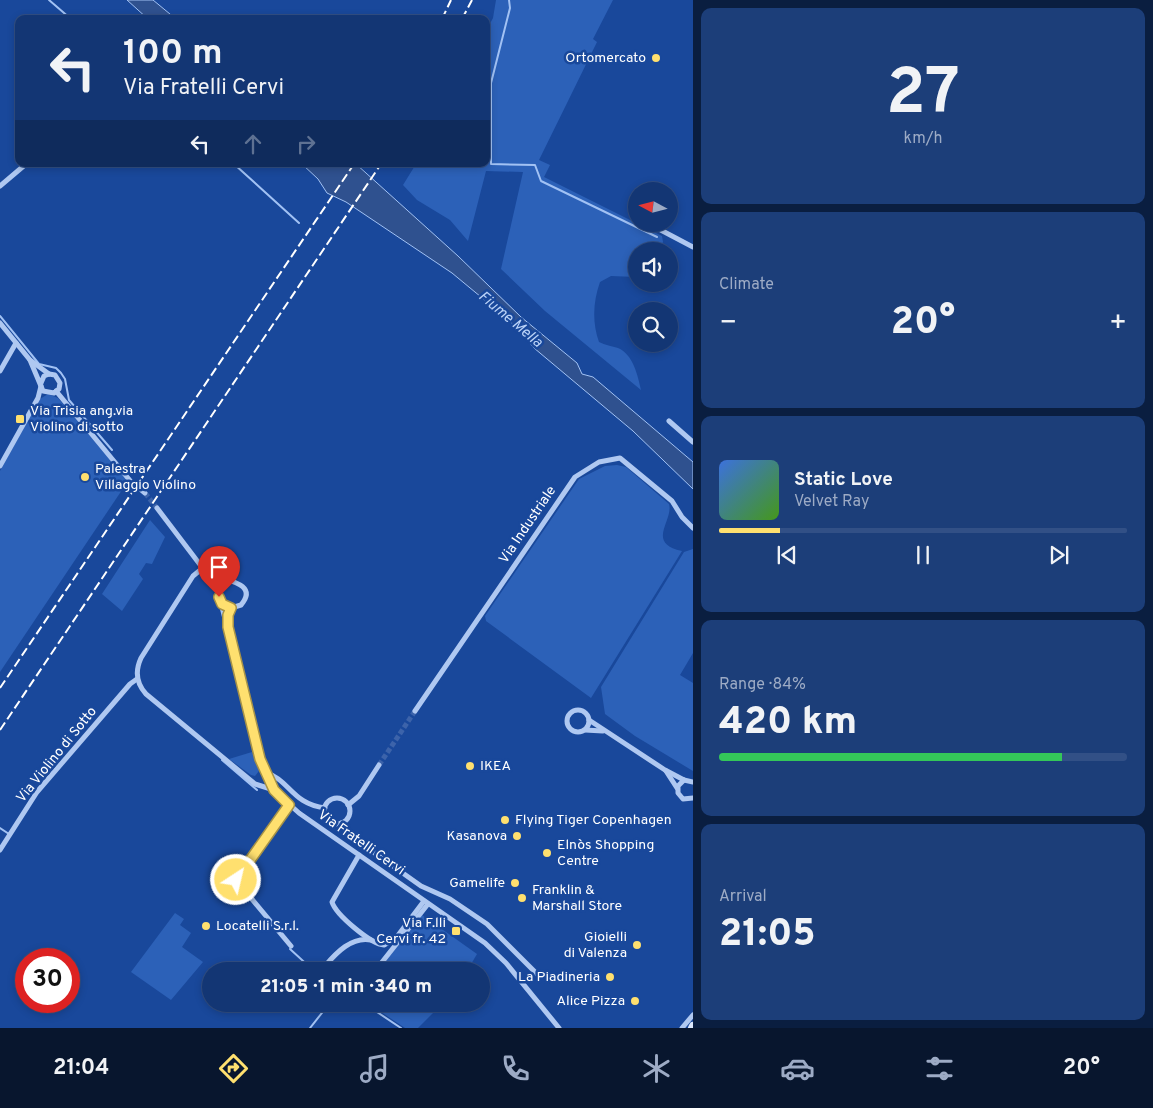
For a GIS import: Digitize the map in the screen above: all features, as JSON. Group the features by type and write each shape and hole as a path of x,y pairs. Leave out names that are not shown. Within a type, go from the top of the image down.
{"street":[{"path":"0,186 22,167"},
{"path":"666,232 692,244"},
{"path":"0,323 30,360 49,374 55,375 59,380 60,386 56,391 46,393 38,398"},
{"path":"0,371 16,343"},
{"path":"30,360 46,393"},
{"path":"0,466 38,398 44,376 49,374"},
{"path":"56,391 132,483"},
{"path":"670,421 693,442"},
{"name":"Via Industriale","path":"415,711 575,477 599,462 620,458 672,501 682,517 693,528"},
{"path":"139,488 145,493"},
{"path":"157,508 204,567 193,576 141,658 137,669 137,679 146,694 249,778 261,787 274,790"},
{"name":"Via Fratelli Cervi","path":"204,567 219,593 257,749 265,773 274,790 289,805 485,943 499,956 560,1028"},
{"path":"208,573 242,586 246,594 241,605 231,608 220,601"},
{"path":"219,593 223,585 230,582"},
{"name":"Via Fratelli Cervi","path":"228,627 228,615 231,608"},
{"name":"Via Violino di Sotto","path":"0,850 37,792 130,684 137,679"},
{"path":"604,731 573,731 568,726 568,718 572,712 580,710 587,714 589,720 604,731 665,770 684,780 693,782"},
{"path":"585,730 589,720"},
{"path":"348,805 359,796 379,765"},
{"path":"665,770 681,798 692,799"},
{"path":"265,773 276,776 301,801 312,806 325,808"},
{"path":"677,788 684,780"},
{"path":"341,823 349,816 348,805 342,800 335,799 328,802 325,808 329,820 341,823 354,838 421,886 450,899 487,924 538,975"},
{"path":"289,805 236,880 291,946"},
{"path":"359,855 332,902 339,914 371,940 379,945 392,942 426,902"},
{"path":"382,962 426,902"},
{"path":"328,962 337,952 357,939 371,940"},
{"path":"682,1028 693,1015"}],"shaded area":[{"path":"496,0 613,0 593,39 597,42 539,160 550,165 544,177 628,219 628,232 654,232 662,236 663,242 628,242 628,277 611,276 600,282 595,304 594,320 599,342 618,348 627,355 634,366 641,390 545,311 501,269 523,172 486,171 468,241 450,220 417,200 403,185 414,167 490,167 490,24 493,18"},
{"path":"48,394 58,398 128,481 0,672 0,471 40,399"},
{"path":"617,465 626,467 669,504 663,537 665,543 682,551 591,698 486,621 485,616 579,479 605,466"},
{"path":"150,520 165,537 152,564 146,563 139,574 143,579 122,611 102,594"},
{"path":"693,549 693,653 680,675 693,683 693,771 635,736 605,714 601,687 684,552"},
{"path":"252,752 259,771 255,776 229,759"},
{"path":"175,913 184,919 180,925 191,933 182,947 203,962 171,1000 131,972"},
{"path":"422,915 477,954 472,962 385,962"},
{"path":"381,1012 434,1012 418,1028 405,1028"}],"water":[{"path":"127,0 153,0 171,15 144,15"},
{"name":"Fiume Mella","path":"305,167 359,167 458,256 521,317 577,363 582,374 593,377 693,462 693,489 633,431 534,348 510,321 452,273 346,202 327,193 318,179"}],"waterway":[{"path":"49,0 66,15"},
{"path":"509,0 510,8 491,83 491,164 535,165 541,181 657,237"},
{"path":"237,167 299,223"},
{"path":"0,316 39,364 56,368 61,373 65,379 69,400 112,450"},
{"path":"222,760 257,790"},
{"path":"0,828 9,834"},
{"path":"290,949 304,962"},
{"path":"310,1028 323,1012"},
{"path":"377,1012 401,1028"}],"tunnel":[{"path":"145,493 157,508"},
{"path":"379,765 415,711"}],"railway":[{"path":"444,15 451,0"},
{"path":"464,15 472,0"},
{"path":"0,688 352,167"},
{"path":"0,730 379,167"}],"place":[{"name":"Ortomercato","path":"656,58"},
{"name":"Via Trisia ang.via Violino di sotto","path":"20,419"},
{"name":"Palestra Villaggio Violino","path":"85,477"},
{"name":"IKEA","path":"470,766"},
{"name":"Flying Tiger Copenhagen","path":"505,820"},
{"name":"Kasanova","path":"517,836"},
{"name":"Elnòs Shopping Centre","path":"547,853"},
{"name":"Gamelife","path":"515,883"},
{"name":"Franklin & Marshall Store","path":"522,898"},
{"name":"Locatelli S.r.l.","path":"206,926"},
{"name":"Via F.lli Cervi fr. 42","path":"456,931"},
{"name":"Gioielli di Valenza","path":"637,945"},
{"name":"La Piadineria","path":"610,977"},
{"name":"Alice Pizza","path":"635,1001"}],"route":[{"path":"219,597 222,604 231,608 228,611 228,627 262,767 274,790 289,805 236,880"}]}
